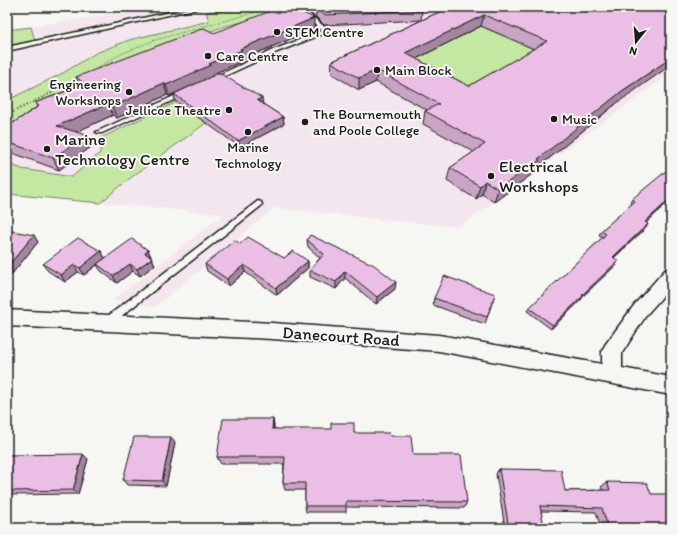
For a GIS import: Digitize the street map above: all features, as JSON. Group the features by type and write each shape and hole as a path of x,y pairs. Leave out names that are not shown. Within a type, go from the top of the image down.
{"street":[{"path":"612,375 612,351 641,309 671,275"},
{"name":"Danecourt Road","path":"7,318 272,331 438,343 671,386"}],"lane":[{"path":"7,49 201,7"},
{"path":"205,84 275,51 326,31 304,12 301,7"},
{"path":"100,132 191,90"},
{"path":"106,323 258,204"}],"path":[{"path":"7,115 119,55 155,40 274,7"}],"shaded area":[{"name":"The Bournemouth and Poole College","path":"159,7 671,7 671,73 459,227 274,208 155,307 113,300 224,214 7,194 7,30"}],"green space":[{"path":"236,7 284,7 263,17 222,27 145,56 74,88 7,134 7,90 12,98 63,73 96,53 129,40 209,21 206,12 236,9"},
{"path":"481,26 543,53 467,98 404,65"},
{"path":"31,27 35,41 7,47 7,30"},
{"path":"189,100 206,123 129,179 100,203 7,194 7,163 22,169 72,177 100,153 101,138 176,102"}],"building":[{"path":"281,7 290,7 314,18 240,49 242,50 166,85 164,83 112,107 108,104 57,126 86,135 53,158 7,142 7,127 39,106 35,103 85,84 76,77 204,28 214,33"},
{"path":"315,7 420,7 422,10 324,15"},
{"path":"450,7 513,7 522,11 529,7 539,7 542,11 547,12 550,9 549,7 671,7 671,58 622,91 538,159 540,160 498,189 485,181 480,186 450,168 485,144 425,111 439,104 377,70 359,78 331,62","holes":["484,15 547,41 469,86 405,53"]},
{"path":"219,73 262,98 257,100 283,117 238,141 174,94"},
{"path":"671,167 671,198 645,222 648,224 613,257 618,261 582,295 583,296 553,325 529,308 606,234 601,231 635,201 632,199"},
{"path":"7,230 34,235 7,267"},
{"path":"310,235 374,265 396,282 377,297 345,271 336,282 310,270 324,254 307,240"},
{"path":"248,237 284,258 293,251 308,261 276,288 244,265 227,279 205,264 235,240 240,244"},
{"path":"78,238 101,251 80,268 74,265 61,275 43,264"},
{"path":"132,239 148,250 145,253 152,258 137,269 130,264 113,276 97,264"},
{"path":"444,276 495,294 487,317 434,298"},
{"path":"223,419 273,419 272,429 331,429 331,423 354,423 354,433 389,433 390,436 411,436 413,455 461,455 467,502 346,501 346,506 305,506 305,483 283,483 285,457 217,457"},
{"path":"134,437 171,437 162,481 123,480"},
{"path":"83,454 73,490 7,491 7,455"},
{"path":"499,469 561,470 565,491 610,490 607,482 647,483 651,494 671,494 671,528 608,528 602,508 540,506 544,527 509,528"}],"place":[{"name":"STEM Centre","path":"277,32"},
{"name":"Care Centre","path":"208,56"},
{"name":"Main Block","path":"377,70"},
{"name":"Engineering Workshops","path":"129,92"},
{"name":"Jellicoe Theatre","path":"229,110"},
{"name":"Music","path":"554,119"},
{"name":"The Bournemouth and Poole College","path":"305,122"},
{"name":"Marine Technology","path":"248,132"},
{"name":"Marine Technology Centre","path":"47,149"},
{"name":"Electrical Workshops","path":"491,176"}]}
